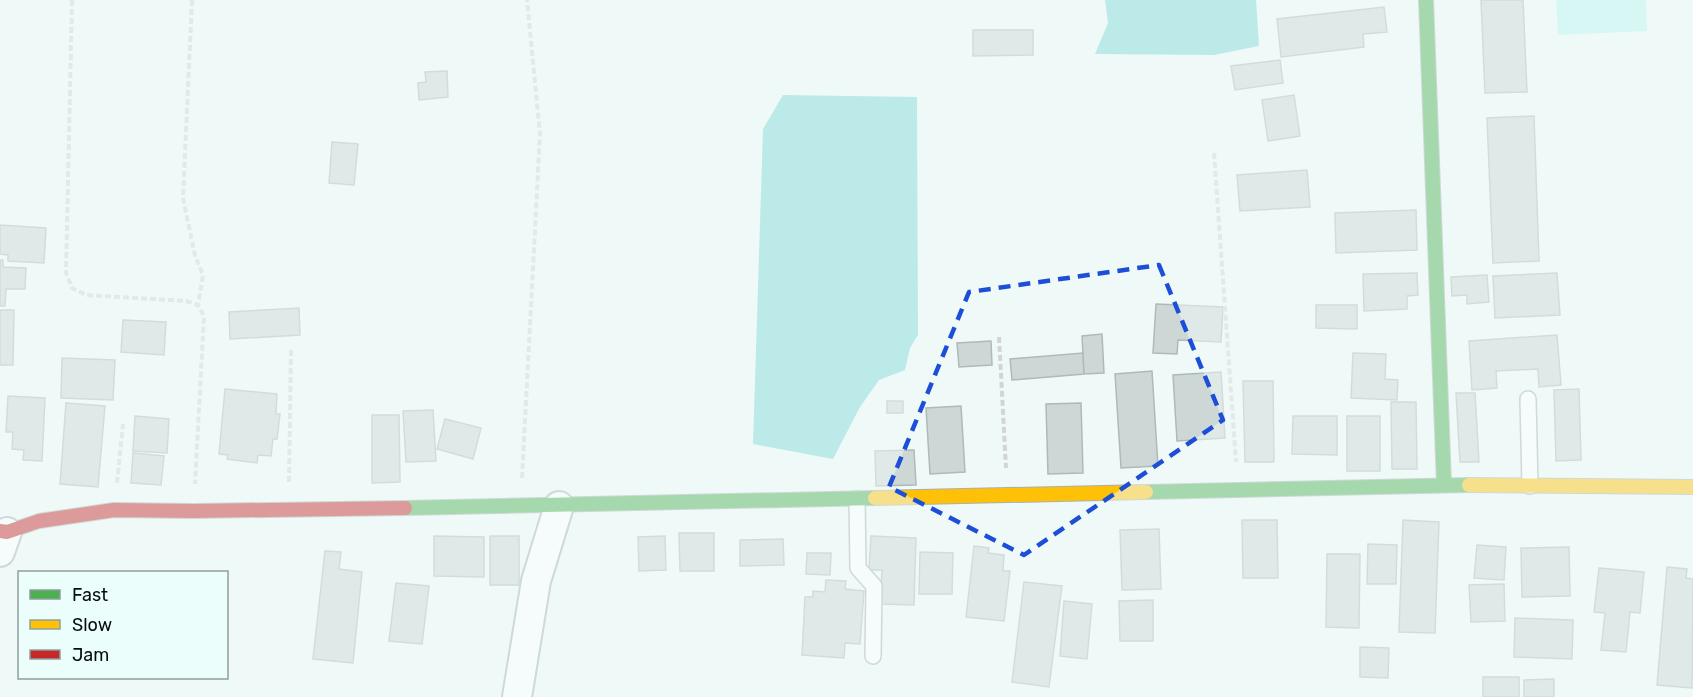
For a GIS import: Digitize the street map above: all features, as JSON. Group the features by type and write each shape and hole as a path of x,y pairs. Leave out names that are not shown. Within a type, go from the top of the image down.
{"street":[{"path":"1426,0 1444,485"},
{"path":"2,538 39,521 114,510 193,512 521,507 1444,485 1693,487"},
{"path":"517,697 536,581 559,506"}],"lane":[{"path":"1528,399 1530,486"},
{"path":"857,499 858,568 874,586 873,656"}],"path":[{"path":"72,0 66,273 72,288 86,295 186,301 198,305"},
{"path":"192,0 183,198 195,256 202,275 198,305 204,316 193,512"},
{"path":"521,507 540,134 526,0"},
{"path":"1214,153 1238,490"},
{"path":"999,337 1008,496"},
{"path":"288,510 291,350"},
{"path":"114,510 123,424"}],"highlighted area":[{"path":"1159,265 1223,420 1024,555 889,487 969,292"}],"shaded area":[{"path":"1105,0 1256,0 1259,46 1214,55 1095,54 1108,23"},
{"path":"1556,0 1646,0 1647,31 1558,35"},
{"path":"783,95 917,97 918,335 910,348 905,370 879,380 860,407 833,459 753,444 763,129"}],"building":[{"path":"1481,0 1523,0 1527,92 1485,93"},
{"path":"1384,7 1387,32 1363,34 1364,47 1281,57 1277,19"},
{"path":"973,30 1033,30 1033,55 973,56"},
{"path":"1280,60 1283,83 1235,90 1231,66"},
{"path":"447,71 448,97 419,100 418,83 426,82 425,72"},
{"path":"1294,95 1300,136 1268,141 1262,100"},
{"path":"1534,116 1539,261 1493,263 1487,118"},
{"path":"332,142 358,144 354,185 329,183"},
{"path":"1307,170 1310,207 1240,211 1237,175"},
{"path":"1416,210 1417,250 1336,253 1335,213"},
{"path":"0,225 46,228 44,263 8,261 8,255 0,254"},
{"path":"0,260 3,260 3,267 26,268 25,289 6,289 5,306 0,306"},
{"path":"1417,273 1418,295 1407,296 1407,309 1364,311 1363,274"},
{"path":"1557,273 1560,315 1495,318 1493,276"},
{"path":"1487,275 1489,302 1467,304 1467,295 1452,296 1451,277"},
{"path":"1156,304 1223,307 1221,342 1178,340 1177,354 1153,353"},
{"path":"1316,305 1357,305 1357,329 1316,328"},
{"path":"299,308 300,335 230,339 229,312"},
{"path":"0,310 14,310 13,365 0,365"},
{"path":"123,320 166,322 164,355 121,352"},
{"path":"1102,334 1104,373 1084,374 1082,336"},
{"path":"1557,335 1561,385 1539,387 1538,369 1496,371 1497,388 1472,390 1469,341"},
{"path":"991,341 992,365 959,367 957,343"},
{"path":"1083,353 1084,374 1012,380 1010,359"},
{"path":"1353,353 1386,354 1385,379 1398,380 1397,400 1351,398"},
{"path":"62,358 115,360 113,400 61,398"},
{"path":"1152,371 1158,466 1121,468 1115,374"},
{"path":"1221,372 1225,438 1177,441 1173,375"},
{"path":"1243,381 1273,381 1274,462 1245,462"},
{"path":"225,389 277,394 276,414 280,414 277,439 273,439 271,456 258,455 257,463 227,459 228,455 219,454"},
{"path":"1579,389 1581,460 1556,461 1554,390"},
{"path":"1456,393 1475,393 1479,462 1460,462"},
{"path":"8,396 45,398 42,461 23,460 24,450 12,449 13,432 6,432"},
{"path":"887,401 903,401 903,413 887,413"},
{"path":"1391,402 1416,402 1417,469 1392,469"},
{"path":"66,403 105,406 98,487 60,484"},
{"path":"1081,403 1083,473 1048,474 1046,404"},
{"path":"961,406 965,472 930,474 926,408"},
{"path":"433,410 436,461 406,462 403,411"},
{"path":"372,415 399,415 400,482 372,483"},
{"path":"135,416 169,419 167,453 133,451"},
{"path":"1293,416 1337,416 1337,455 1292,454"},
{"path":"1347,416 1380,416 1380,471 1347,471"},
{"path":"445,419 481,428 473,459 437,449"},
{"path":"914,450 916,485 876,486 875,451"},
{"path":"133,453 164,456 161,485 131,483"},
{"path":"1242,520 1277,520 1278,578 1243,578"},
{"path":"1403,520 1439,522 1435,633 1399,632"},
{"path":"1159,529 1161,589 1122,590 1120,530"},
{"path":"679,533 714,533 714,571 680,571"},
{"path":"434,536 484,537 484,577 434,576"},
{"path":"490,536 519,536 519,585 490,585"},
{"path":"665,536 666,570 639,571 638,537"},
{"path":"871,536 916,538 914,605 880,604 882,570 869,570"},
{"path":"783,539 784,565 740,566 740,540"},
{"path":"1368,544 1397,545 1396,584 1367,584"},
{"path":"1477,545 1506,547 1504,580 1474,578"},
{"path":"974,546 989,548 988,553 1004,555 1003,571 1010,571 1004,621 966,617"},
{"path":"1569,547 1570,596 1522,597 1521,548"},
{"path":"325,551 341,552 339,569 362,572 353,663 313,659"},
{"path":"920,552 953,553 952,594 919,594"},
{"path":"807,553 831,553 830,575 806,574"},
{"path":"1327,554 1360,554 1359,628 1326,627"},
{"path":"1667,567 1687,569 1686,578 1693,579 1692,688 1657,685"},
{"path":"1599,568 1644,572 1640,613 1630,612 1626,652 1601,650 1605,613 1594,612"},
{"path":"826,580 846,581 845,589 864,591 860,644 845,643 844,658 802,655 805,597 813,597 813,591 825,592"},
{"path":"1024,582 1062,586 1049,687 1012,682"},
{"path":"396,583 429,586 422,644 389,641"},
{"path":"1504,584 1505,621 1471,622 1469,585"},
{"path":"1153,600 1153,641 1120,641 1119,601"},
{"path":"1064,601 1092,604 1087,659 1060,656"},
{"path":"1515,618 1573,620 1572,659 1514,657"},
{"path":"1360,647 1389,648 1388,678 1360,677"},
{"path":"1483,677 1519,677 1519,697 1483,697"},
{"path":"1554,679 1554,697 1524,697 1524,680"}],"traffic: fast":[{"path":"1426,0 1444,485"},
{"path":"1146,492 1469,485"},
{"path":"405,508 875,498"}],"traffic: slow":[{"path":"1469,485 1693,487"},
{"path":"875,498 1146,492"}],"traffic: jam":[{"path":"0,531 7,532 39,521 114,510 405,508"}]}
